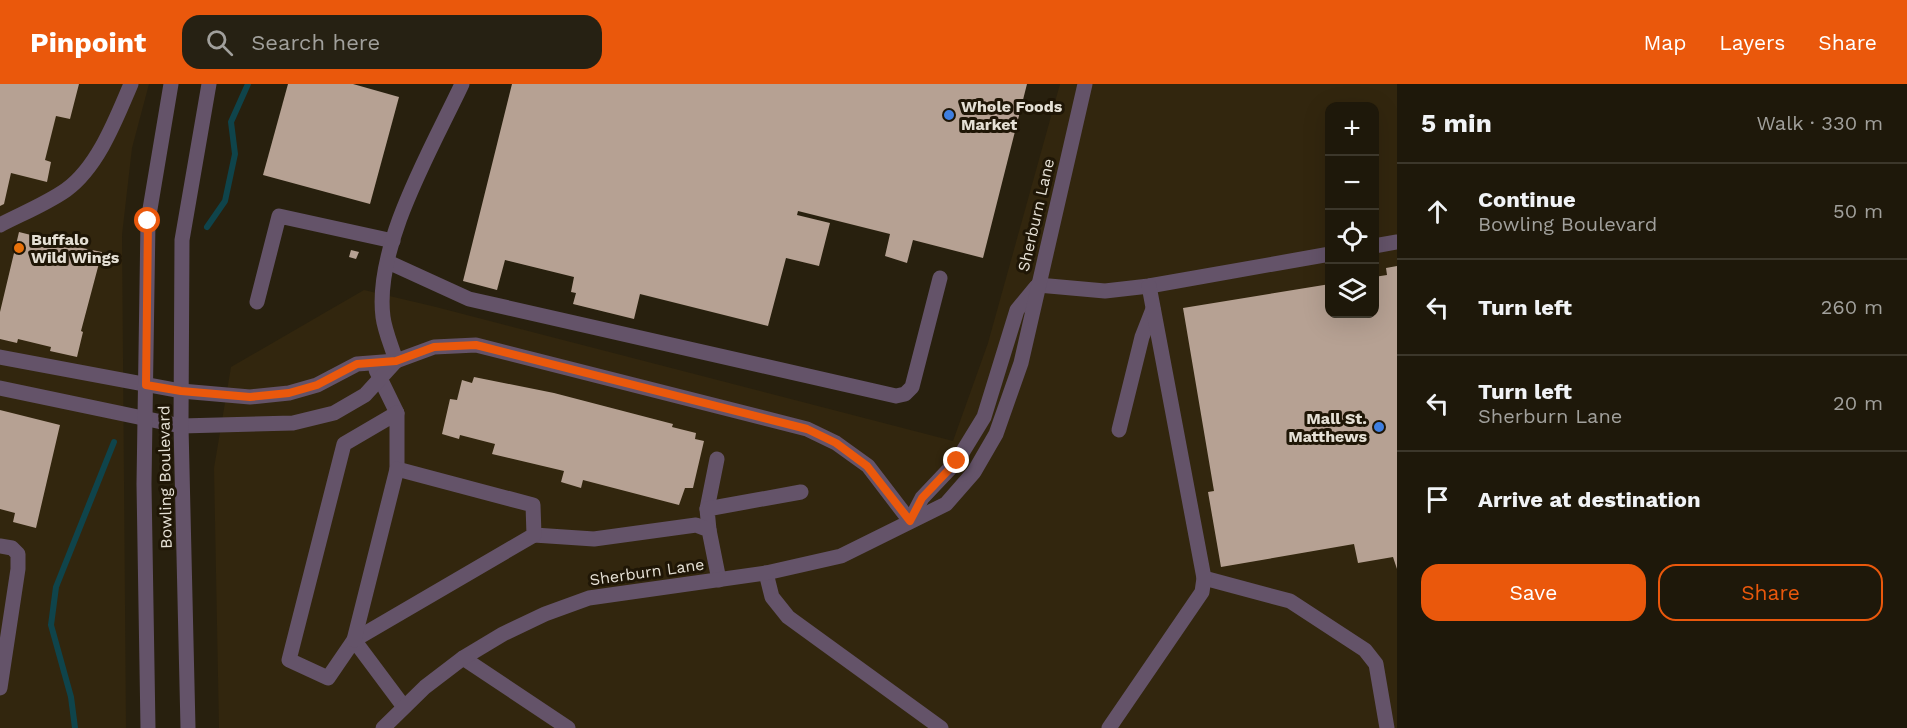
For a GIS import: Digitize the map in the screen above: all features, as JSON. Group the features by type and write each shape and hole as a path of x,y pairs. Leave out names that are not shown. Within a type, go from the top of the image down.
{"street":[{"path":"0,225 66,189 83,172 101,146 131,84"},
{"name":"Bowling Boulevard","path":"148,728 145,417 148,221 171,84"},
{"name":"Bowling Boulevard","path":"188,728 181,426 182,240 209,84"},
{"path":"396,361 383,318 383,284 393,241 422,170 462,84"},
{"name":"Sherburn Lane","path":"383,728 462,658 502,634 545,614 589,598 766,573 841,556 946,504 974,472 996,434 1021,363 1085,84"},
{"path":"257,302 279,216 393,241"},
{"path":"1379,245 1397,242"},
{"path":"1038,285 1105,291 1149,286 1325,255"},
{"path":"388,262 470,299 896,396 905,394 912,387 940,278"},
{"name":"Sherburn Lane","path":"910,521 922,498 957,461 984,417 1017,310 1038,285"},
{"path":"1109,728 1202,592 1204,578 1149,286"},
{"path":"1119,430 1142,337 1154,309"},
{"path":"0,357 181,391 250,397 289,393 317,385 357,364 396,361 434,347 476,345 807,429 836,443 867,466 910,521"},
{"path":"0,387 181,426 293,423 334,412 365,395 396,361"},
{"path":"373,363 397,413 397,469 354,640 328,678 289,660 344,444 397,413"},
{"path":"717,459 707,508 719,580"},
{"path":"397,469 533,505 534,535"},
{"path":"707,508 801,492"},
{"path":"354,640 534,535 594,539 696,525 709,530"},
{"path":"0,546 12,548 18,554 18,569 0,688"},
{"path":"766,573 772,597 788,617 941,728"},
{"path":"1204,578 1290,601 1365,650 1376,664 1387,728"},
{"path":"354,640 404,707"},
{"path":"462,658 568,728"}],"shaded area":[{"path":"0,84 149,84 132,148 122,235 126,728 0,728"},
{"name":"Mall St. Matthews","path":"1060,84 1397,84 1397,728 219,728 214,468 231,367 364,290 953,441 988,343"}],"building":[{"path":"0,84 79,84 70,119 56,116 45,160 51,162 47,182 11,173 4,204 0,206"},
{"path":"288,84 353,84 399,97 370,204 263,175"},
{"path":"512,84 1027,84 983,258 913,240 907,263 885,256 890,234 798,211 797,215 830,223 819,266 786,258 768,326 640,294 634,319 573,304 576,293 571,292 574,277 505,260 497,290 463,281"},
{"path":"19,232 43,238 42,240 102,252 81,331 83,332 77,357 50,351 51,347 18,339 17,343 0,339 0,312"},
{"path":"351,250 359,252 356,259 349,257"},
{"path":"1397,266 1397,569 1393,557 1358,563 1354,544 1221,567 1208,492 1214,491 1183,308 1325,285 1325,318 1379,318 1379,276 1387,275 1386,268"},
{"path":"474,377 554,393 673,424 672,427 696,433 695,439 704,441 693,488 685,488 679,505 583,480 581,488 561,482 564,471 492,454 495,444 460,435 459,439 442,434 450,399 457,400 462,380 472,383"},
{"path":"0,410 60,425 36,528 13,522 15,513 0,509"}],"waterway":[{"path":"207,227 225,201 235,154 231,122 248,84"},
{"path":"75,728 71,697 51,625 56,587 114,442"}],"place":[{"name":"Whole Foods Market","path":"949,115"},
{"name":"Buffalo Wild Wings","path":"19,248"},
{"name":"Mall St. Matthews","path":"1379,427"}],"route":[{"path":"148,221 146,385 181,391 250,397 289,393 317,385 357,364 396,361 434,347 476,345 807,429 836,443 867,466 910,521 922,498 957,461"}]}
